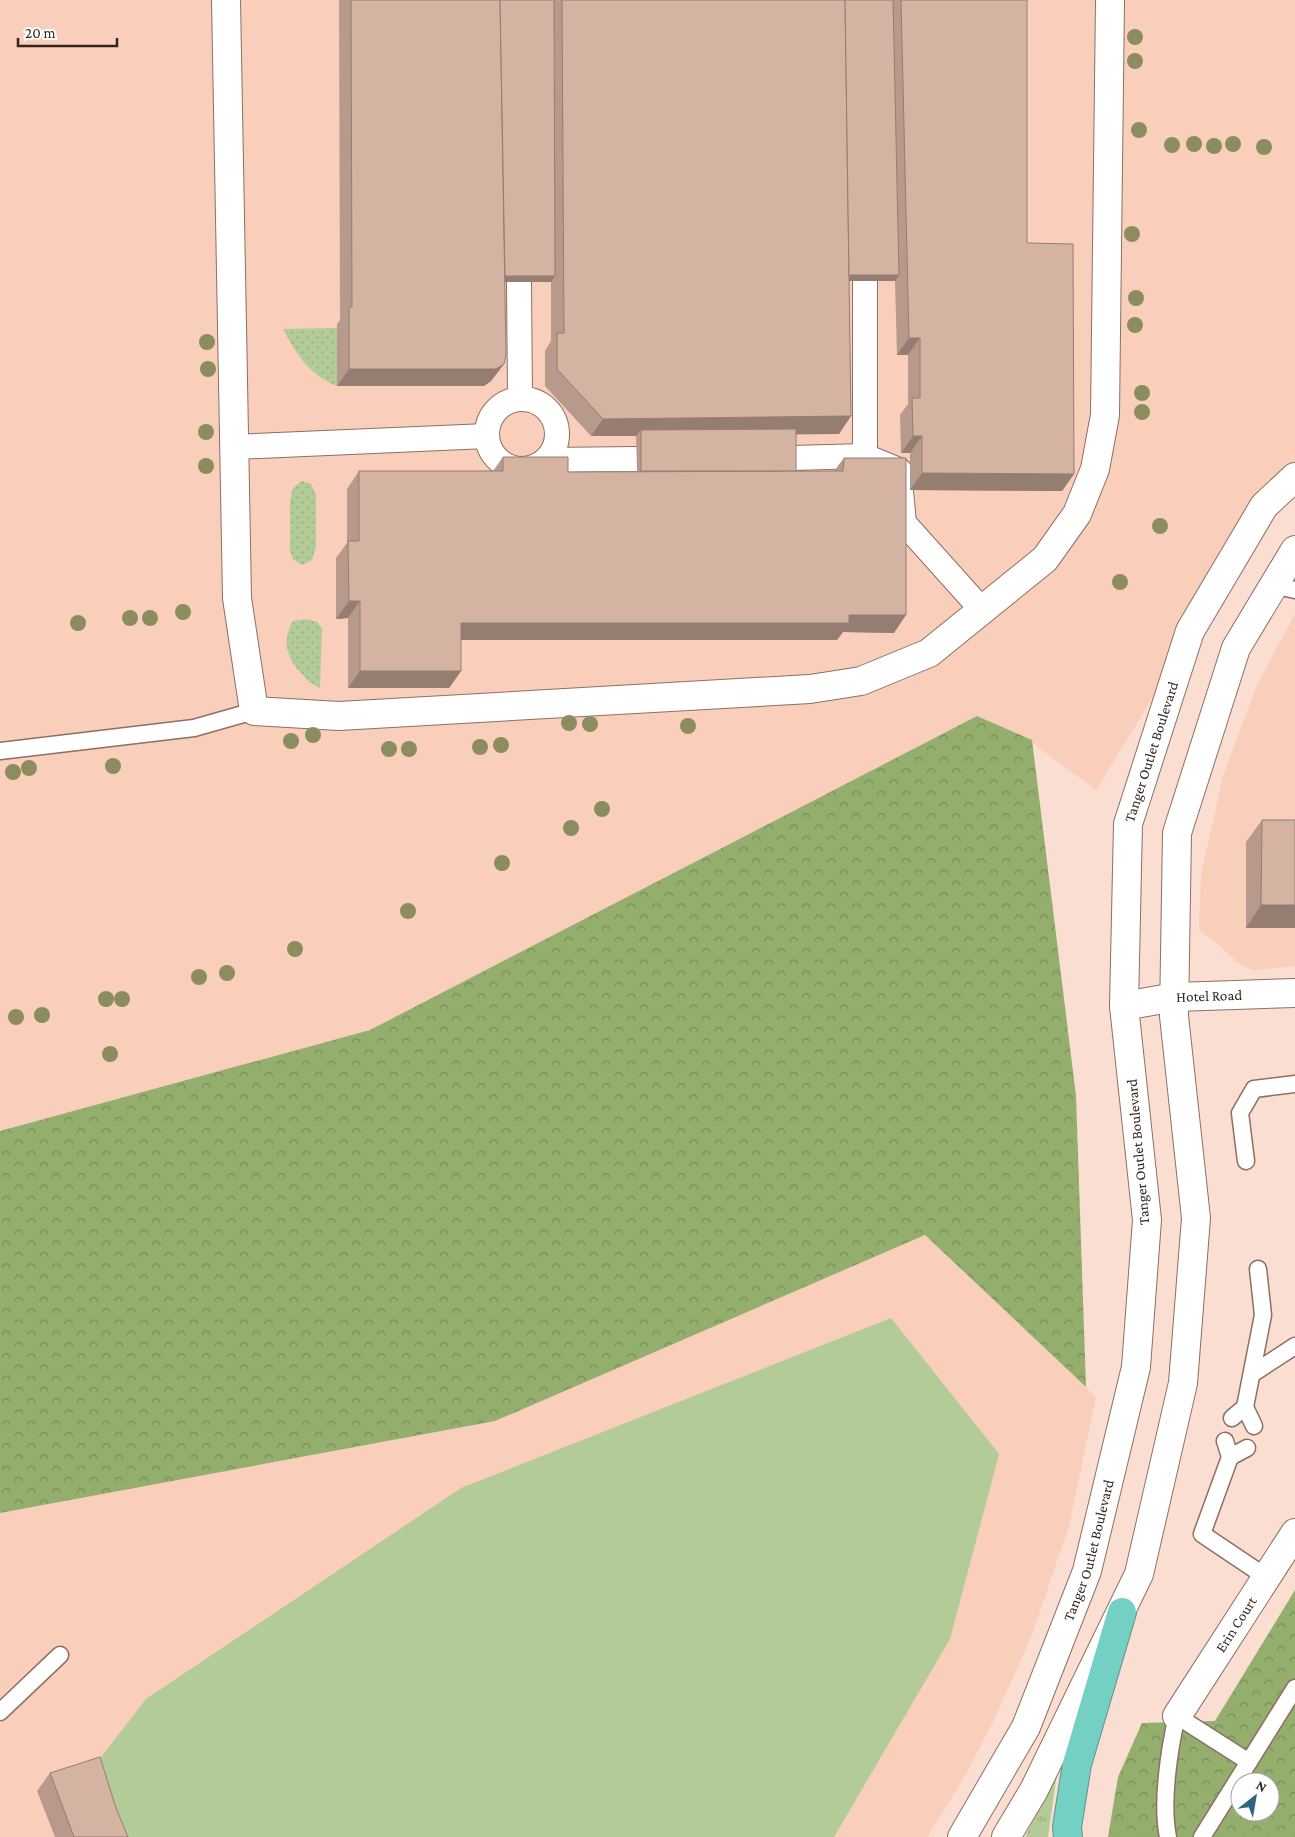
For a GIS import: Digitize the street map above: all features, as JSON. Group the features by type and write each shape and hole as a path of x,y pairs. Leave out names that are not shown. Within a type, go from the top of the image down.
{"highway":[{"path":"1068,1837 1067,1827 1077,1764 1122,1612"}],"street":[{"path":"226,0 237,598 254,711 339,716 810,690 861,681 929,653 1046,559 1077,514 1095,469 1105,415 1110,0"},
{"path":"865,281 865,456"},
{"path":"519,282 520,398"},
{"path":"520,398 541,404 549,410 558,430 554,452 538,467 527,470 515,469 504,465 490,448 487,436 490,418 496,411 502,405 520,398"},
{"path":"234,447 487,436"},
{"path":"792,458 865,456 900,470 904,523 982,610"},
{"path":"547,460 636,458"},
{"name":"Tanger Outlet Boulevard","path":"962,1837 1026,1727 1087,1571 1136,1367 1147,1220 1124,1006 1128,824 1190,631 1264,506 1295,477"},
{"path":"1006,1837 1034,1790 1139,1574 1183,1383 1196,1218 1174,1016 1177,833 1236,648 1284,588 1295,550"},
{"name":"Hotel Road","path":"1124,1006 1175,997 1295,993"},
{"name":"Erin Court","path":"1177,1716 1295,1534"}],"lane":[{"path":"0,751 194,728 254,711"},
{"path":"1246,1161 1240,1113 1254,1089 1295,1084"},
{"path":"1254,1426 1245,1408 1263,1315 1258,1269"},
{"path":"1252,1374 1295,1346"},
{"path":"1232,1418 1245,1408"},
{"path":"1225,1441 1230,1457 1202,1534 1266,1577"},
{"path":"1230,1457 1247,1448"},
{"path":"0,1712 60,1655"},
{"path":"1202,1837 1295,1688"},
{"path":"1168,1837 1165,1821 1170,1747 1177,1716 1249,1762"}],"shaded area":[{"path":"0,0 1295,0 1295,466 1096,790 1026,738 977,716 370,1030 0,1131"},
{"path":"1295,614 1295,966 1253,970 1237,962 1218,944 1199,930 1201,875 1223,776 1256,687"},
{"path":"925,1235 1096,1397 1069,1526 1032,1635 993,1722 964,1778 927,1837 0,1837 0,1513 495,1421"}],"green space":[{"path":"337,328 337,386 318,376 304,363 283,329"},
{"path":"302,481 311,484 316,495 316,547 312,560 302,565 293,559 290,551 290,502 293,488"},
{"path":"307,619 317,622 322,629 320,688 309,682 296,667 287,648 288,635 293,621"},
{"path":"977,716 1032,740 1076,1096 1086,1387 925,1235 495,1421 0,1513 0,1131 370,1030"},
{"path":"891,1318 999,1454 950,1639 834,1837 109,1837 88,1774 146,1699 461,1488"},
{"path":"1295,1590 1295,1837 1108,1837 1118,1777 1142,1723 1215,1721"},
{"path":"1057,1772 1048,1837 1025,1837"}],"building":[{"path":"351,0 500,0 506,355 504,364 496,369 349,369 349,307 352,307"},
{"path":"500,0 554,0 555,276 505,276"},
{"path":"562,0 845,0 851,416 603,419 557,369 557,333 564,333"},
{"path":"845,0 893,0 899,275 849,275"},
{"path":"901,0 1027,0 1027,243 1073,244 1074,474 922,473 922,436 913,436 912,398 920,398 920,338 909,338"},
{"path":"796,429 796,471 641,471 641,430"},
{"path":"503,457 568,457 568,472 843,471 844,458 906,458 906,615 849,615 849,623 461,623 461,671 360,671 360,601 349,601 348,541 359,541 359,471 503,471"},
{"path":"1262,820 1295,820 1295,905 1261,905"},
{"path":"100,1757 116,1808 128,1837 74,1837 50,1773"}]}
